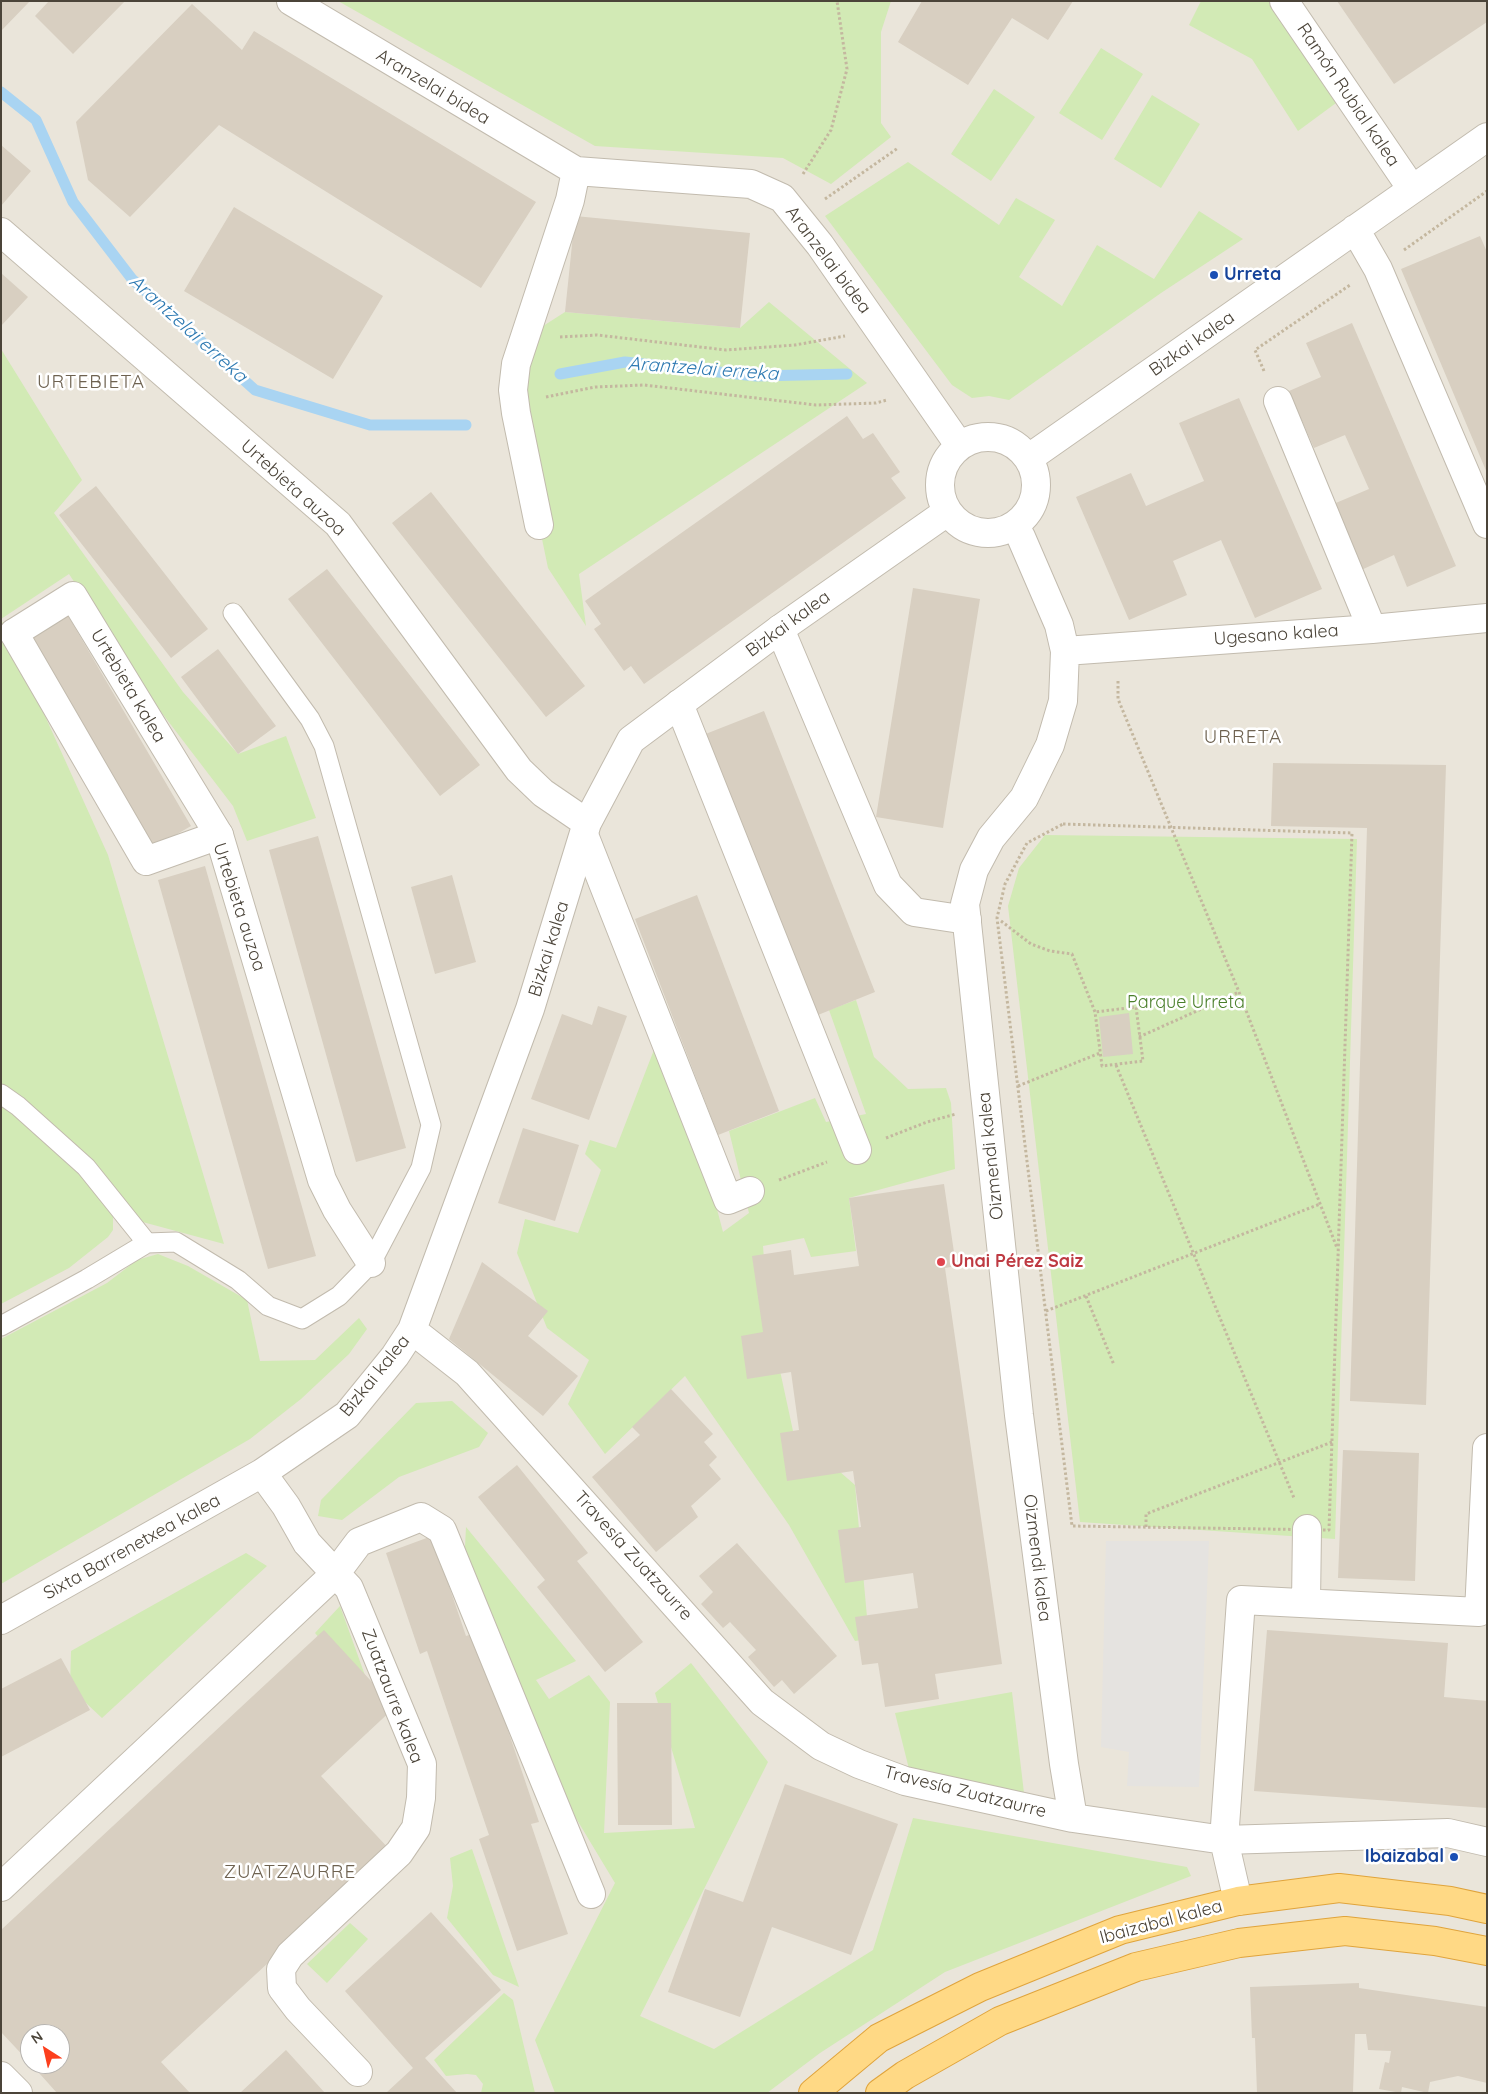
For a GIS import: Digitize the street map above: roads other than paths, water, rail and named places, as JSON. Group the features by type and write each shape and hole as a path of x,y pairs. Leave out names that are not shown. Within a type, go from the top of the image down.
{"highway":[{"name":"Ibaizabal kalea","path":"813,2093 879,2038 980,1987 1120,1930 1238,1901 1339,1888 1450,1901 1487,1909"},
{"path":"880,2093 905,2075 1000,2021 1136,1967 1239,1943 1345,1931 1435,1941 1487,1951"}],"street":[{"name":"Aranzelai bidea","path":"291,1 576,171 751,184 790,208 820,245 960,445"},
{"name":"Ramón Rubial kalea","path":"1284,1 1412,189"},
{"name":"Bizkai kalea","path":"1029,458 1487,137"},
{"path":"539,525 513,390 516,364 570,200 576,171"},
{"path":"1355,229 1378,268 1487,524"},
{"name":"Urtebieta auzoa","path":"1,232 338,524 519,770 586,829"},
{"path":"1278,401 1372,628"},
{"path":"989,436 1005,439 1018,447 1029,458 1035,472 1036,488 1033,502 1025,516 1014,526 1000,532 985,533 970,530 957,523 947,512 940,498 939,483 942,468 948,455 960,445 974,438 989,436"},
{"name":"Bizkai kalea","path":"270,1483 347,1416 395,1356 412,1330 530,1009 586,829 631,740 780,629 947,512"},
{"name":"Oizmendi kalea","path":"1014,526 1059,625 1065,651 1063,701 1050,745 1024,798 992,838 974,870 965,904 1019,1415 1064,1764 1073,1818"},
{"name":"Urtebieta kalea","path":"14,632 73,596 219,835"},
{"name":"Ugesano kalea","path":"1065,651 1487,618"},
{"path":"780,629 888,885 914,912 966,920"},
{"name":"Urtebieta auzoa","path":"14,632 146,860 219,835 322,1180 337,1210 372,1263"},
{"path":"679,704 870,1145"},
{"path":"586,829 728,1200 750,1191"},
{"name":"Travesía Zuatzaurre","path":"412,1330 467,1373 602,1521 762,1702 817,1743 859,1764 905,1781 1073,1818 1224,1840 1448,1834 1487,1842"},
{"path":"1238,1901 1224,1840 1242,1600 1479,1612 1487,1448"},
{"name":"Sixta Barrenetxea kalea","path":"1,1620 115,1556 137,1554 247,1491 270,1483"},
{"name":"Zuatzaurre kalea","path":"270,1483 286,1506 307,1543 349,1588 422,1764 416,1828 399,1853 290,1955 281,1969 282,1988 298,2009 358,2072"},
{"path":"1,1887 335,1574 359,1542 421,1517 442,1530 590,1894"},
{"path":"1305,1525 1306,1603"},
{"path":"1,2076 18,2093"}],"lane":[{"path":"1,1326 87,1279 147,1243 176,1242 238,1280 268,1306 302,1320 339,1296 372,1263 421,1168 431,1125 324,746 310,719 233,613"},
{"path":"1,1094 18,1106 86,1167 147,1243"}],"waterway":[{"name":"Arantzelai erreka","path":"1,92 36,120 73,202 132,279 255,390 370,425 466,425"},
{"name":"Arantzelai erreka","path":"560,374 625,362 756,376 847,374"}],"place":[{"name":"Urreta","path":"1214,275"},
{"name":"Unai Pérez Saiz","path":"941,1262"},
{"name":"Ibaizabal","path":"1454,1857"}],"district":[{"name":"URTEBIETA","path":"91,382"},
{"name":"URRETA","path":"1243,737"},
{"name":"ZUATZAURRE","path":"290,1872"}],"park label":[{"name":"Parque Urreta","path":"1186,1003"}]}
